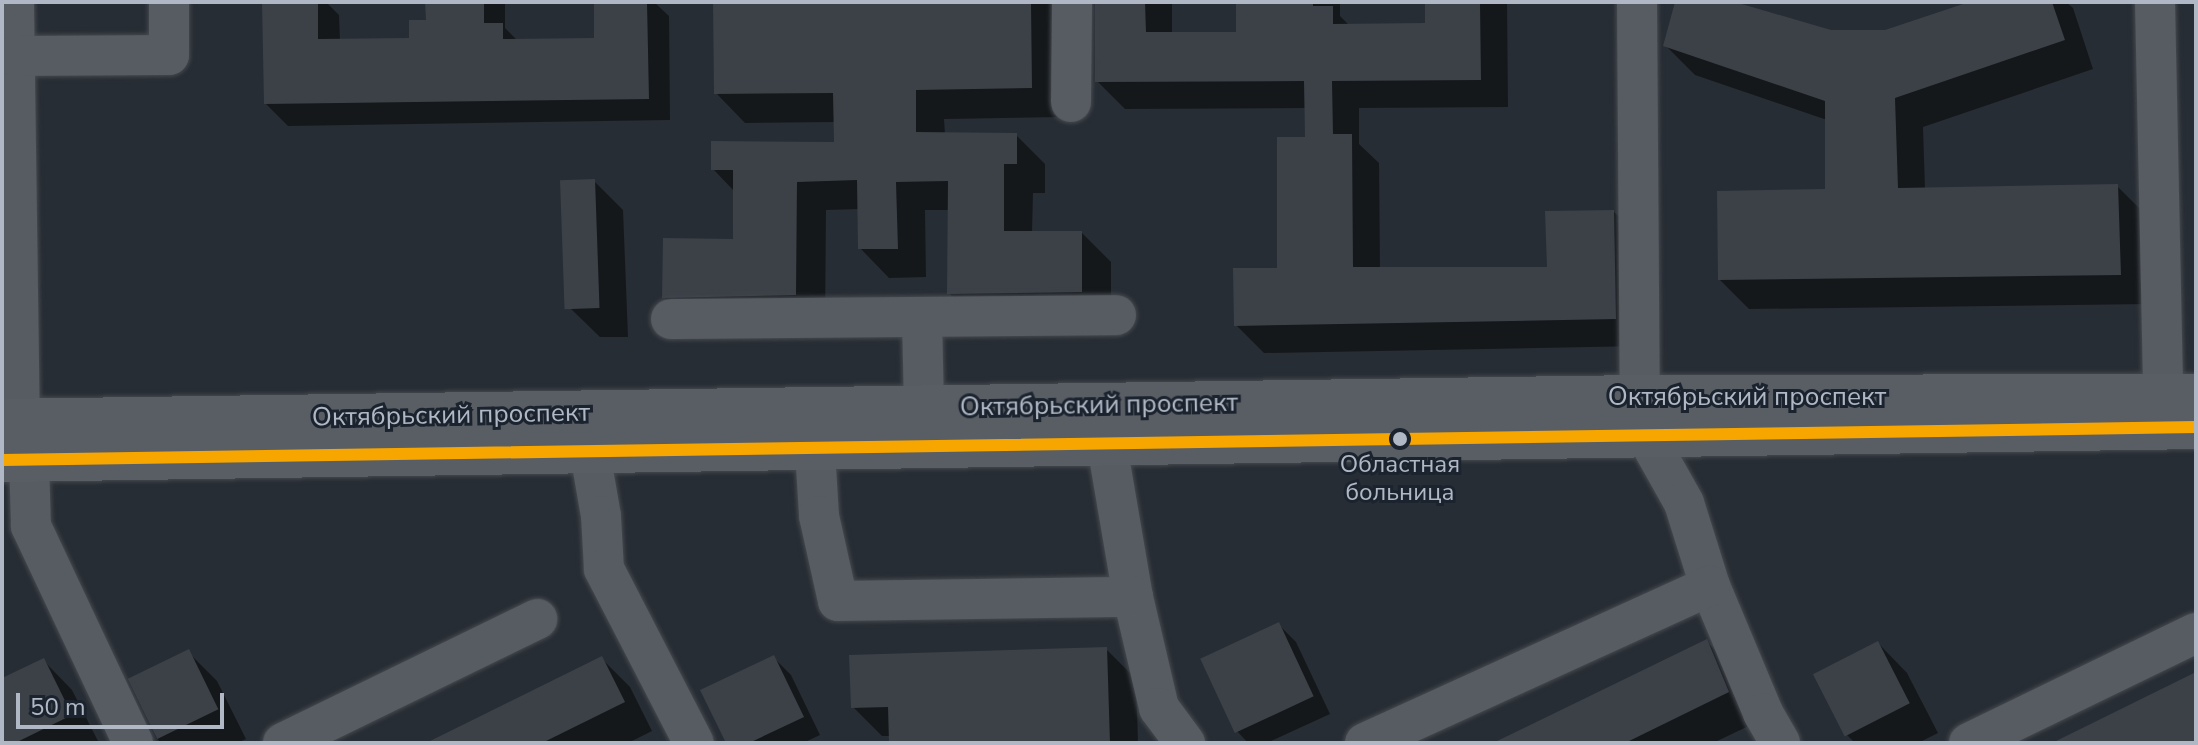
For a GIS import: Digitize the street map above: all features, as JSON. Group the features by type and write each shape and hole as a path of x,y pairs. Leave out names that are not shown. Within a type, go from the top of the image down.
{"main road":[{"name":"Октябрьский проспект","path":"14,445 924,408 1644,417 2180,412"},
{"name":"Октябрьский проспект","path":"14,445 590,453 1107,445 1644,417"}],"street":[{"path":"14,2 14,445 31,526 133,743"},
{"path":"15,56 169,55 169,2"},
{"path":"1071,102 1072,2"},
{"path":"1637,2 1644,417 1684,503 1710,586 1763,713 1780,743"},
{"path":"2155,2 2180,412"},
{"path":"671,319 1116,315"},
{"path":"922,318 924,408"},
{"path":"1107,445 1133,597 1159,708 1185,743"},
{"path":"815,450 819,516 838,601 1133,597"},
{"path":"590,453 601,516 604,569 694,743"},
{"path":"1365,743 1710,586"},
{"path":"283,743 537,619"},
{"path":"1969,743 2196,633"}],"building":[{"path":"262,2 318,2 318,39 409,38 409,20 426,20 425,2 484,2 484,23 503,23 503,39 594,38 594,2 647,2 649,99 264,104"},
{"path":"713,2 1031,2 1032,88 916,90 916,132 1017,133 1017,164 1004,164 1004,231 1082,231 1082,292 947,294 948,181 896,182 898,249 858,249 857,180 797,182 796,295 662,298 663,238 733,239 733,170 711,170 711,141 834,142 833,93 714,94"},
{"path":"1095,2 1145,2 1146,32 1236,32 1236,4 1313,2 1313,6 1333,6 1333,24 1425,23 1425,2 1480,2 1481,80 1332,81 1333,134 1352,134 1353,267 1547,267 1545,211 1614,210 1616,319 1234,326 1233,268 1277,268 1277,137 1305,137 1304,81 1095,82"},
{"path":"1675,2 1735,2 1831,30 1885,30 1969,2 2052,2 2065,40 1895,98 1898,188 2118,184 2121,275 1718,280 1717,191 1825,189 1825,101 1663,46"},
{"path":"595,179 600,308 565,309 560,180"},
{"path":"1279,622 1314,696 1235,733 1200,659"},
{"path":"1707,639 1729,692 1625,743 1493,743"},
{"path":"1878,641 1910,703 1845,737 1813,674"},
{"path":"1107,647 1110,743 889,743 888,707 851,708 849,655"},
{"path":"189,649 218,709 157,739 128,679"},
{"path":"774,655 804,717 749,743 726,743 700,690"},
{"path":"602,656 625,702 542,743 426,743"},
{"path":"44,658 72,715 15,743 2,743 2,678"},
{"path":"2196,672 2196,743 2052,743"}],"transit line":[{"path":"2,460 2196,427"}],"place":[{"name":"Областная больница","path":"1400,439"}]}
